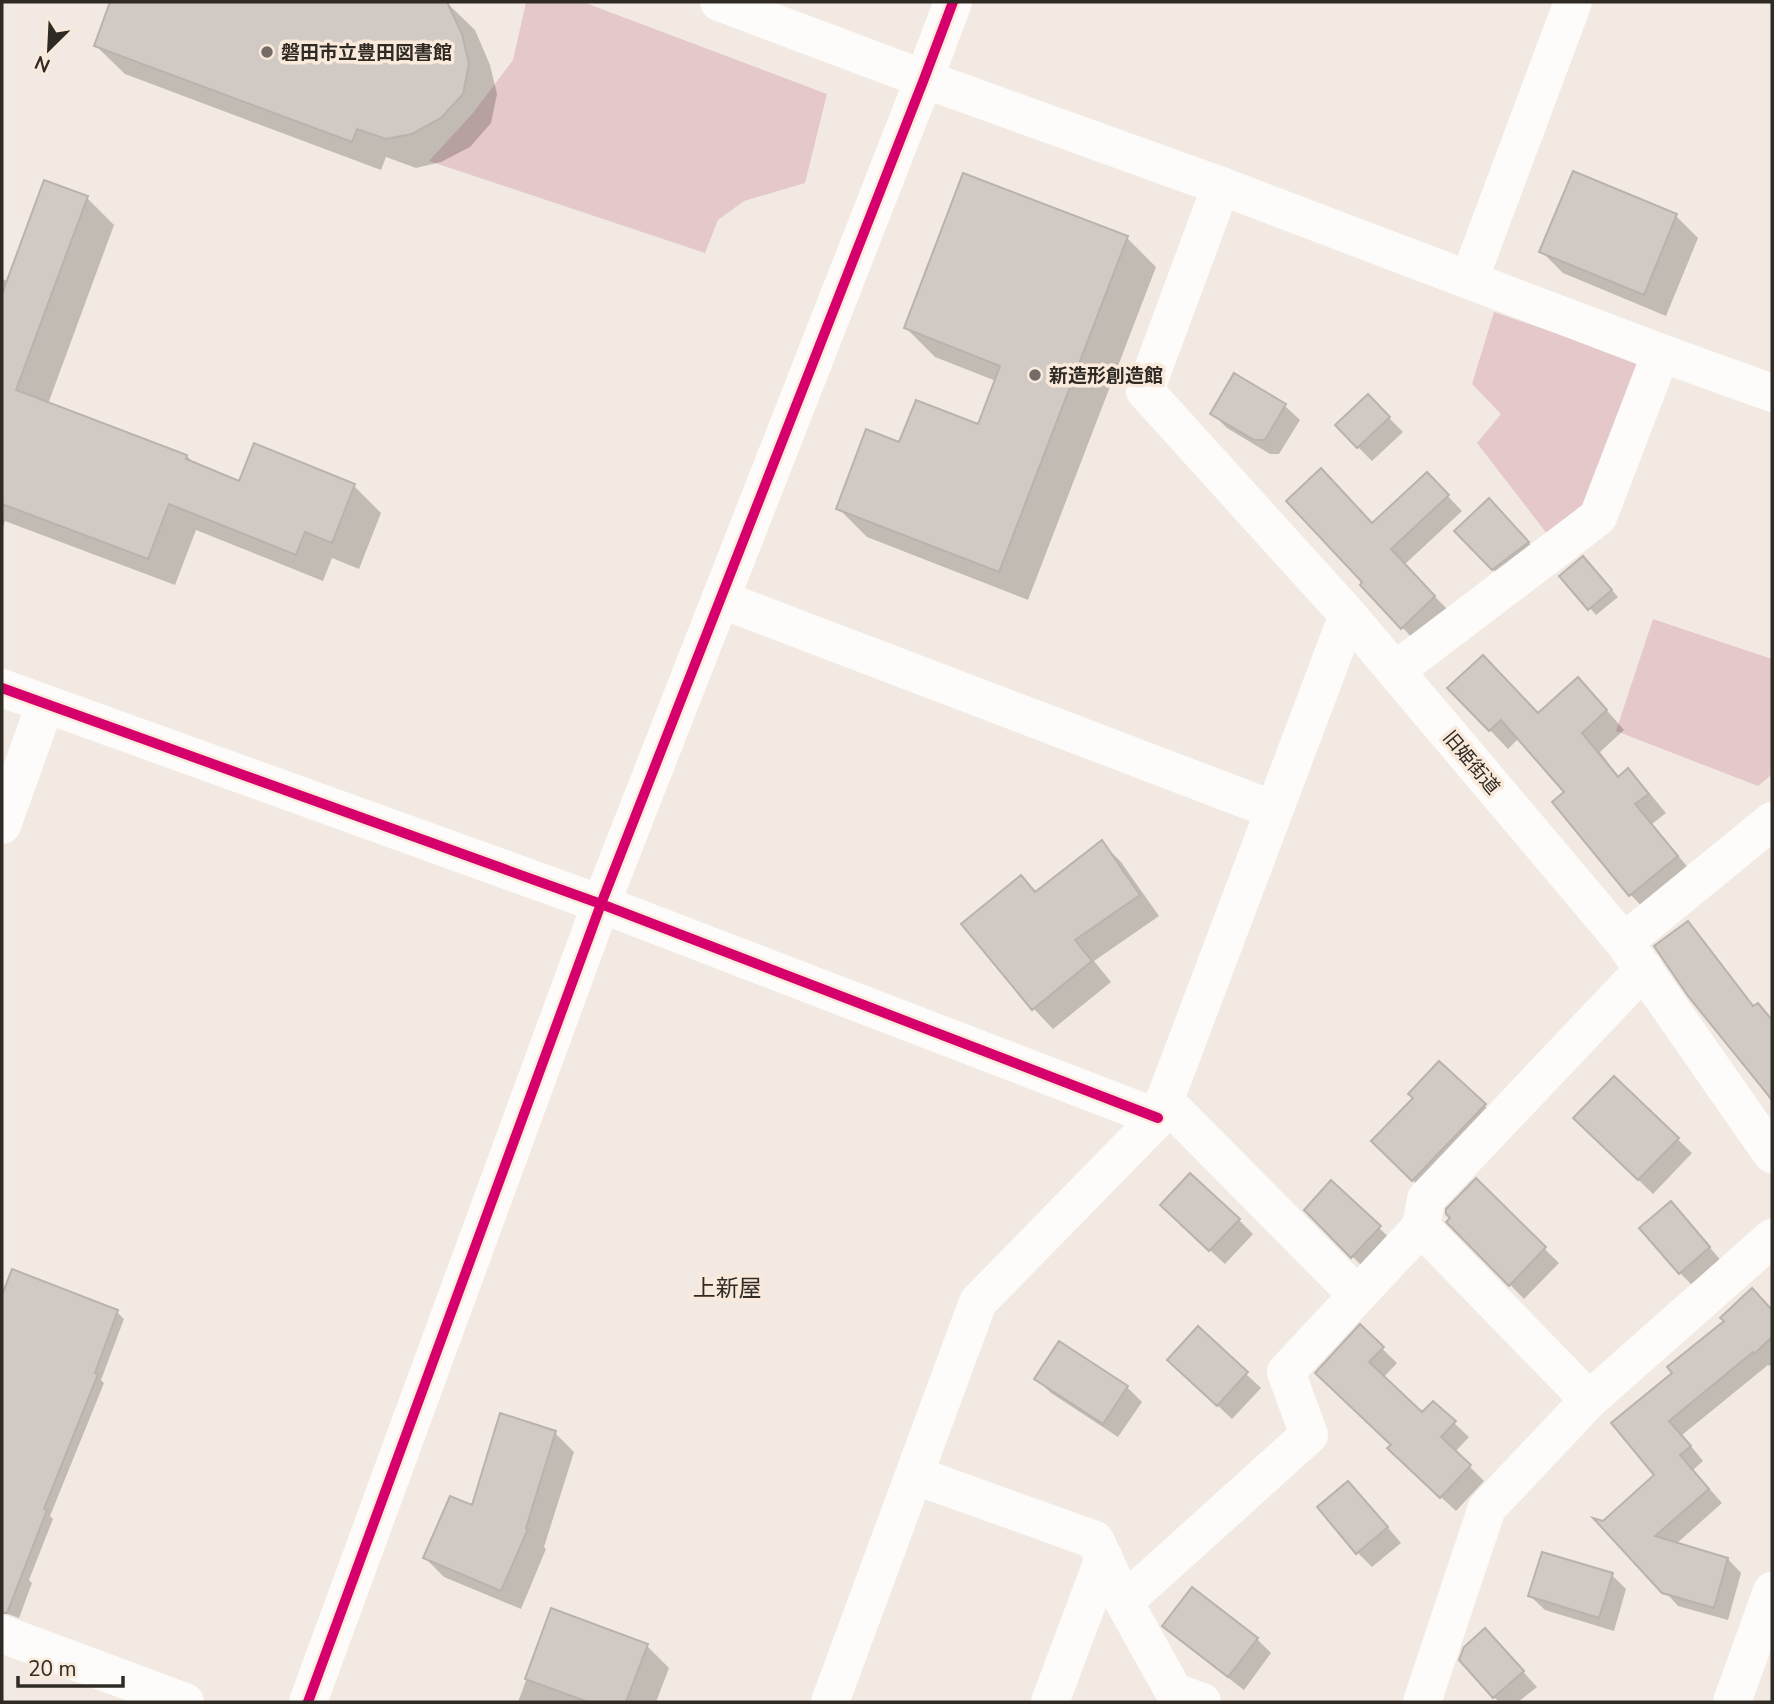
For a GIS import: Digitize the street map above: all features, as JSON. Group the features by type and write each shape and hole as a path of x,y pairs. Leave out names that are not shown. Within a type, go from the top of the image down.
{"street":[{"path":"719,2 1221,186 1772,393"},
{"path":"308,1702 601,904 953,2"},
{"path":"1469,280 1573,2"},
{"name":"旧姫街道","path":"1221,186 1144,391 1348,615 1634,956 1772,1154"},
{"path":"1395,671 1598,517 1661,353"},
{"path":"720,599 1274,810"},
{"path":"830,1702 978,1302 1161,1109 1348,615"},
{"path":"2,688 1161,1109 1357,1295"},
{"path":"2,825 45,705"},
{"path":"1124,1602 1308,1435 1286,1372 1421,1227 1426,1199 1634,956 1772,821"},
{"path":"1421,1227 1589,1400"},
{"path":"1422,1702 1488,1508 1589,1400 1772,1238"},
{"path":"914,1475 1095,1540 1124,1602 1174,1692 1202,1702"},
{"path":"1050,1702 1104,1558"},
{"path":"1732,1702 1772,1591"},
{"path":"2,1634 185,1702"}],"shaded area":[{"path":"526,2 583,2 827,94 805,183 744,201 718,220 705,253 429,161 473,113 513,60"},
{"path":"1494,312 1655,367 1598,517 1558,548 1477,443 1501,414 1472,384"},
{"path":"1653,619 1772,659 1772,774 1758,786 1616,731"}],"building":[{"path":"110,2 447,2 462,34 469,64 463,94 441,118 412,134 386,139 357,129 352,142 94,46"},
{"path":"1573,171 1677,214 1644,295 1539,252"},
{"name":"新造形創造館","path":"963,173 1128,236 999,572 836,509 866,429 899,442 916,400 978,424 1000,366 904,328"},
{"path":"44,180 88,196 16,390 187,455 186,459 239,481 254,443 355,484 332,543 305,532 296,555 169,504 148,559 2,504 2,294"},
{"path":"1234,373 1286,404 1265,440 1254,440 1210,414"},
{"path":"1368,394 1390,417 1357,448 1335,425"},
{"path":"1321,468 1372,523 1427,472 1449,495 1391,549 1435,596 1401,629 1360,585 1362,582 1286,501"},
{"path":"1489,498 1529,542 1492,570 1454,531"},
{"path":"1583,556 1612,590 1588,610 1559,576"},
{"path":"1483,655 1538,713 1578,677 1607,710 1582,733 1618,777 1628,768 1649,794 1635,804 1678,856 1629,896 1552,802 1564,792 1501,720 1489,731 1447,688"},
{"path":"1102,840 1140,895 1075,940 1092,961 1032,1010 961,924 1021,875 1035,892"},
{"path":"1688,921 1753,1006 1758,1003 1772,1020 1772,1100 1688,996 1654,946"},
{"path":"1439,1061 1486,1104 1412,1181 1371,1141 1413,1098 1408,1094"},
{"path":"1614,1076 1679,1138 1638,1180 1573,1118"},
{"path":"1190,1173 1240,1219 1209,1251 1160,1205"},
{"path":"1476,1178 1546,1247 1509,1286 1446,1222 1450,1218 1446,1209"},
{"path":"1331,1180 1381,1226 1351,1258 1304,1210"},
{"path":"1671,1201 1710,1247 1679,1274 1639,1228"},
{"path":"12,1269 118,1310 95,1373 98,1374 44,1509 47,1510 7,1613 2,1613 2,1295"},
{"path":"1752,1288 1772,1310 1772,1337 1669,1421 1691,1446 1680,1455 1709,1489 1655,1536 1728,1558 1714,1608 1662,1593 1593,1518 1603,1521 1654,1475 1611,1423 1672,1373 1667,1367 1724,1321 1720,1318"},
{"path":"1360,1324 1384,1347 1369,1362 1422,1412 1433,1401 1456,1421 1441,1437 1471,1465 1440,1498 1387,1448 1391,1445 1315,1373"},
{"path":"1198,1326 1248,1372 1217,1406 1167,1360"},
{"path":"1059,1341 1128,1386 1103,1424 1034,1379"},
{"path":"500,1413 556,1431 526,1528 528,1529 501,1591 423,1558 450,1496 472,1505"},
{"path":"1348,1481 1388,1527 1356,1554 1317,1507"},
{"path":"1542,1552 1613,1573 1599,1618 1528,1596"},
{"path":"1192,1587 1258,1638 1228,1677 1162,1626"},
{"path":"551,1608 648,1644 626,1702 588,1702 525,1679"},
{"path":"1485,1628 1524,1671 1493,1698 1459,1660 1464,1647"}],"cycle path":[{"path":"308,1702 601,904 953,2"},
{"path":"2,688 601,904 1158,1118"}],"place":[{"name":"磐田市立豊田図書館","path":"267,52"},
{"name":"新造形創造館","path":"1035,375"}],"district":[{"name":"上新屋","path":"727,1288"}]}
